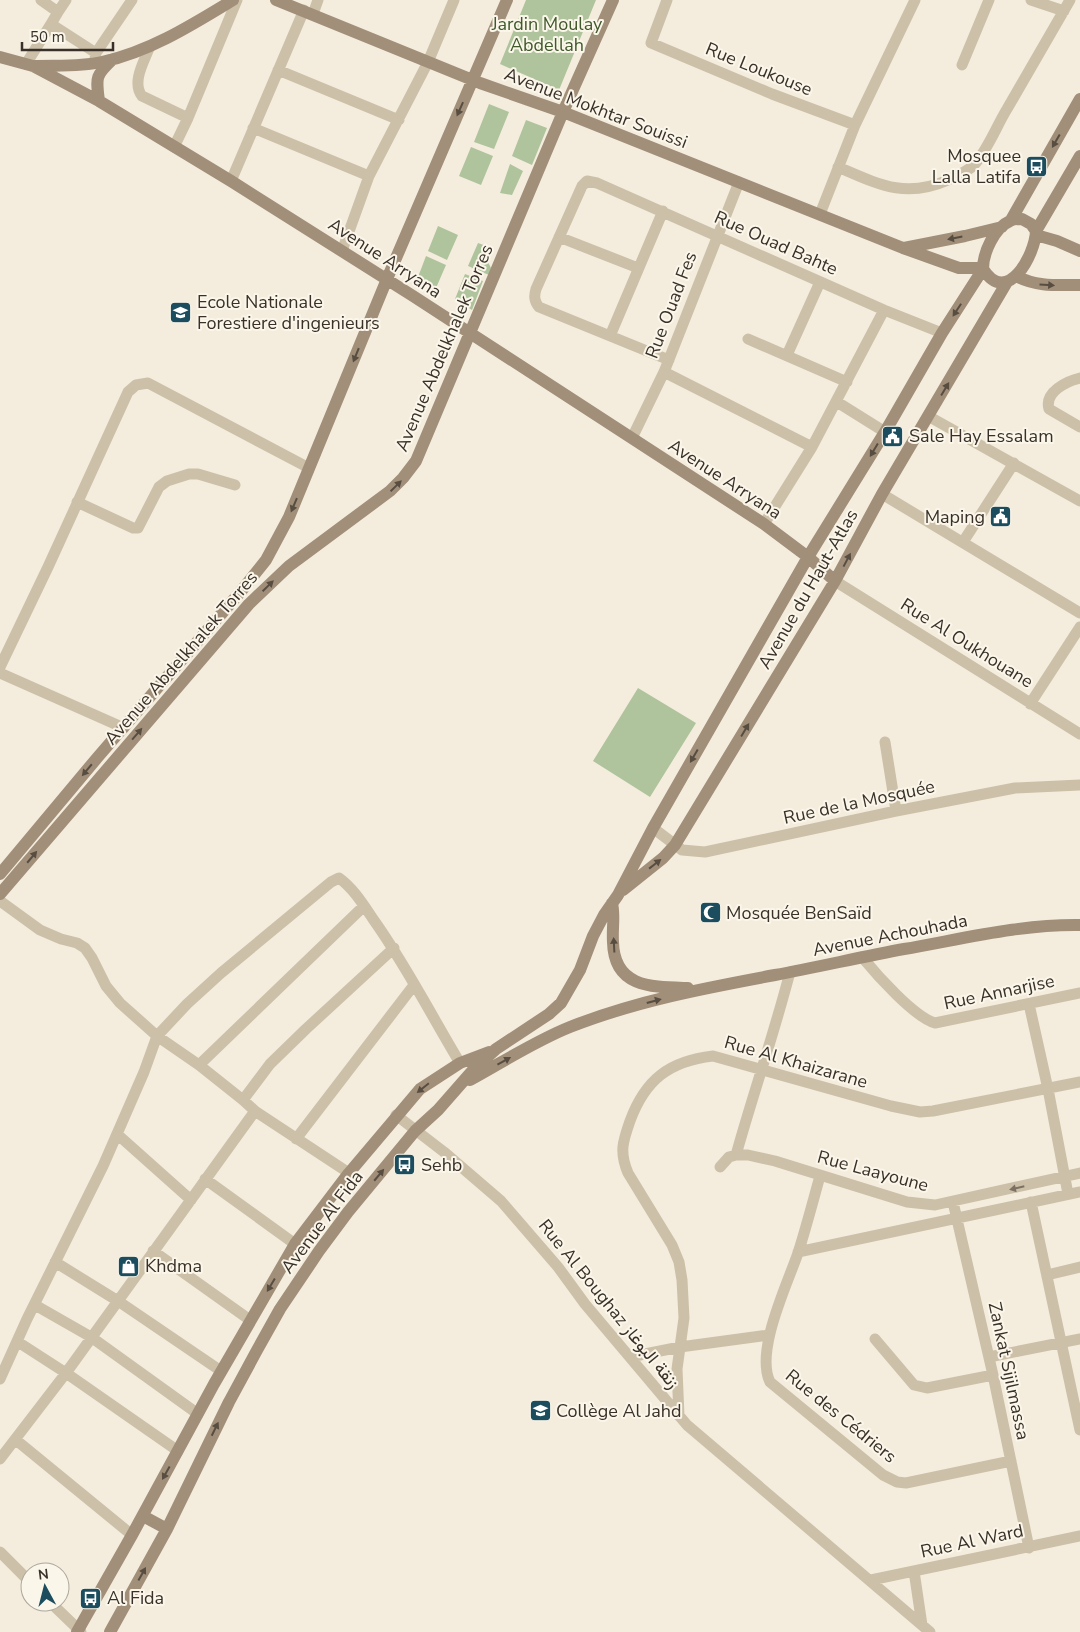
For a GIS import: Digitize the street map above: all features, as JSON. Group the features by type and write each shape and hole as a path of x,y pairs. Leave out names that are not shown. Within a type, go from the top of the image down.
{"street":[{"path":"41,0 58,12"},
{"path":"30,65 66,0"},
{"path":"95,58 132,0"},
{"path":"99,101 98,78 100,71 114,59 165,39 233,0"},
{"path":"174,147 237,0"},
{"name":"Avenue Mokhtar Souissi","path":"276,0 473,80 562,112 903,248 959,268 983,268"},
{"path":"231,181 278,70 308,12 318,0"},
{"path":"342,251 368,176 428,62 454,0"},
{"name":"Avenue Abdelkhalek Torres","path":"0,874 266,560 289,516 387,280 507,0"},
{"name":"Avenue Abdelkhalek Torres","path":"0,894 249,604 289,566 378,501 403,478 416,461 562,112 613,0"},
{"name":"Rue Loukouse","path":"668,0 651,43 772,94 855,125"},
{"path":"820,214 855,125 915,0"},
{"path":"962,65 989,0"},
{"path":"1031,0 1064,11"},
{"path":"838,168 882,185 903,189 932,187 969,169 992,138 1004,112 1052,34 1070,0"},
{"path":"51,24 95,58"},
{"path":"150,46 137,81 138,89 142,96 188,118"},
{"name":"Avenue Arryana","path":"0,57 30,65 99,101 231,181 764,524 808,557 835,582"},
{"path":"30,65 95,58 114,59"},
{"path":"278,70 399,120"},
{"path":"1080,99 1006,224 987,250 983,268 988,277 998,282 1012,279 1048,286 1080,285"},
{"path":"254,128 368,176"},
{"path":"1012,279 1029,258 1036,233 1080,156"},
{"name":"Rue Ouad Bahte","path":"559,237 582,186 587,181 597,183 884,310 942,332"},
{"name":"Rue Ouad Fes","path":"632,438 664,372 739,182"},
{"path":"610,336 663,211"},
{"path":"903,248 965,236 1022,219 1031,224 1036,233 1080,251"},
{"path":"638,268 559,237 536,289 535,300 539,307 669,360"},
{"name":"Avenue du Haut-Atlas","path":"496,1049 549,1014 561,1003 580,970 593,936 808,557 885,432 942,332 983,268"},
{"name":"Avenue du Haut-Atlas","path":"615,899 675,846 835,582 882,494 1012,279"},
{"path":"787,355 820,282"},
{"path":"764,524 812,447 884,310"},
{"path":"748,339 847,382"},
{"path":"664,372 812,447"},
{"path":"1080,378 1061,386 1052,393 1048,405 1049,409 1080,427"},
{"path":"0,667 128,392 136,385 148,383 309,468"},
{"path":"837,402 885,432"},
{"path":"928,416 1080,501"},
{"path":"963,542 1014,463"},
{"path":"77,502 133,528 138,528 159,487 167,481 189,474 198,474 235,485"},
{"path":"882,494 1080,613"},
{"name":"Rue Al Oukhouane","path":"835,582 1080,734"},
{"path":"1030,704 1080,627"},
{"path":"0,672 124,728"},
{"path":"885,742 896,811"},
{"name":"Rue de la Mosquée","path":"653,828 682,850 706,852 896,811 1015,788 1080,785"},
{"path":"0,1379 118,1134 157,1036 220,973 331,882 339,878 347,884 394,948 460,1064"},
{"path":"615,899 614,958 620,971 627,977 650,986 708,988"},
{"path":"0,901 40,930 61,939 78,943 85,948 111,992 120,1003 157,1036 199,1065 244,1100 255,1111 348,1173"},
{"path":"199,1065 364,906"},
{"name":"Avenue Achouhada","path":"708,988 862,957 993,934 1041,927 1080,925"},
{"path":"244,1100 270,1064 394,948"},
{"name":"Rue Annarjise","path":"862,957 881,979 923,1017 930,1021 940,1022 1080,993"},
{"path":"720,1167 725,1160 736,1155 760,1070 779,1017 790,972"},
{"path":"296,1139 414,985"},
{"name":"Avenue Al Fida","path":"110,1632 166,1529 229,1402 280,1309 348,1212 416,1131 461,1084 541,1040 612,1012 708,988"},
{"path":"1029,1004 1048,1089 1068,1194"},
{"path":"447,1071 461,1084 496,1049"},
{"name":"Avenue Al Fida","path":"78,1631 250,1320 295,1244 348,1173 420,1089 460,1064 496,1049"},
{"name":"Rue Al Khaizarane","path":"679,1416 677,1369 684,1318 679,1262 672,1245 628,1173 624,1165 622,1149 634,1109 652,1082 686,1060 712,1056 920,1112 943,1110 1080,1082"},
{"path":"0,1459 66,1373 255,1111"},
{"name":"Rue Al Boughaz زنقة البوغاز","path":"396,1115 495,1195 558,1267 585,1304 679,1416 703,1439 926,1628"},
{"path":"118,1134 191,1200"},
{"name":"Rue Laayoune","path":"736,1155 748,1155 775,1161 907,1202 935,1205 1080,1174"},
{"name":"Rue des Cédriers","path":"820,1176 798,1252 769,1335 766,1372 774,1387 883,1475 892,1480 906,1483 1011,1461"},
{"path":"205,1179 295,1244"},
{"path":"798,1252 1080,1192"},
{"name":"Zankat Sijilmassa","path":"953,1202 994,1375 1029,1548"},
{"path":"1031,1202 1080,1430"},
{"path":"153,1250 250,1320"},
{"path":"55,1262 118,1301 222,1371"},
{"path":"1047,1274 1080,1268"},
{"path":"34,1305 91,1337 198,1414"},
{"path":"630,1357 680,1347 769,1335"},
{"path":"875,1339 910,1381 918,1387 927,1388 994,1375"},
{"path":"989,1357 1080,1339"},
{"path":"18,1342 178,1451"},
{"path":"16,1440 132,1535"},
{"path":"143,1516 166,1529"},
{"name":"Rue Al Ward","path":"871,1580 1080,1536"},
{"path":"0,1552 20,1572"},
{"path":"914,1572 926,1628"},
{"path":"60,1612 78,1631"}],"green space":[{"name":"Jardin Moulay Abdellah","path":"526,0 596,0 559,90 500,64"},
{"path":"489,104 509,112 494,149 474,142"},
{"path":"526,120 547,128 532,165 512,156"},
{"path":"471,147 493,156 481,185 459,176"},
{"path":"510,164 523,171 512,195 500,193"},
{"path":"438,226 458,235 447,260 428,251"},
{"path":"478,243 492,248 486,258 491,268 489,275 468,266"},
{"path":"426,256 446,265 436,288 418,277"},
{"path":"465,274 483,281 472,310 455,299"},
{"path":"638,688 696,723 650,797 593,761"}],"place":[{"name":"Mosquee Lalla Latifa","path":"1037,166"},
{"name":"Ecole Nationale Forestiere d'ingenieurs","path":"181,312"},
{"name":"Sale Hay Essalam","path":"893,436"},
{"name":"Maping","path":"1001,517"},
{"name":"Mosquée BenSaïd","path":"710,913"},
{"name":"Sehb","path":"405,1165"},
{"name":"Khdma","path":"129,1266"},
{"name":"Collège Al Jahd","path":"540,1411"},
{"name":"Al Fida","path":"91,1598"}]}
